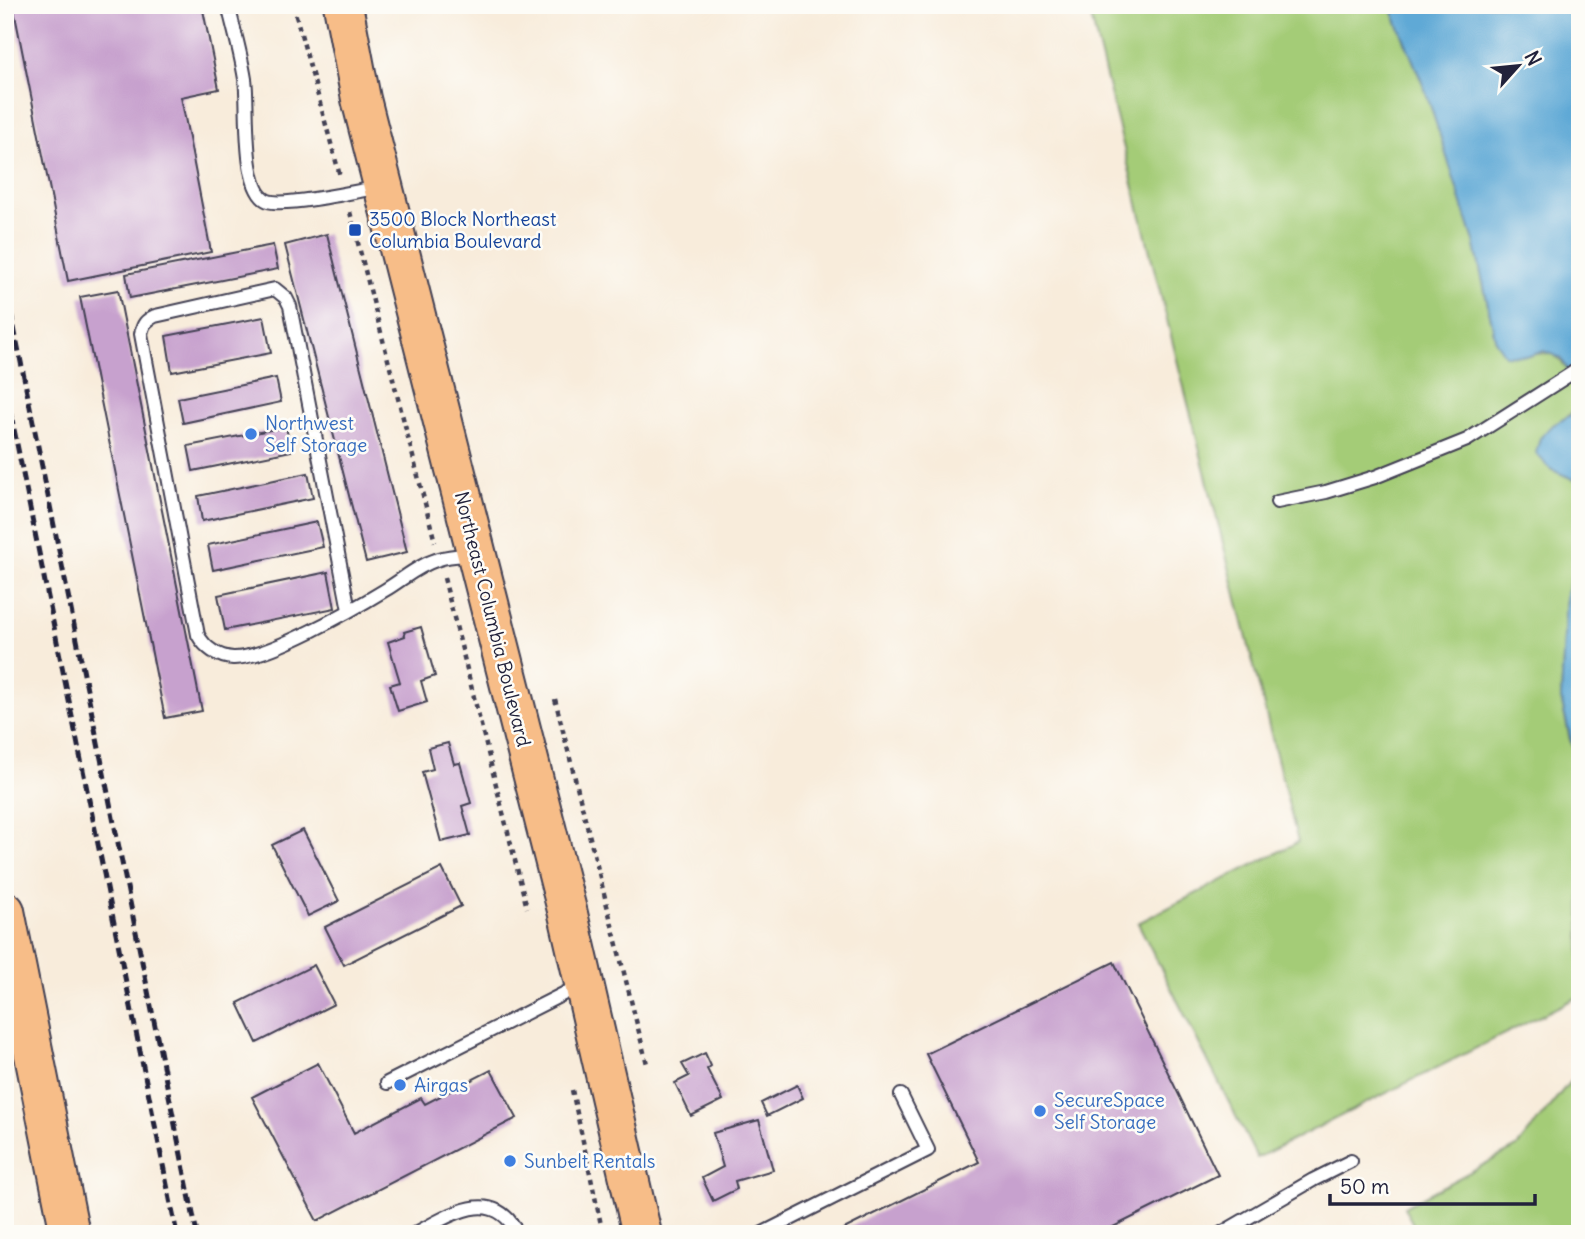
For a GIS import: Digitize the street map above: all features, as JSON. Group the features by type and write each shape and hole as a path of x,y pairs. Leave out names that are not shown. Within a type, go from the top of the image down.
{"main road":[{"name":"Northeast Columbia Boulevard","path":"343,5 361,99 584,983 642,1234"},
{"path":"5,911 70,1234"}],"lane":[{"path":"228,5 246,81 247,141 257,192 266,201 280,203 383,186"},
{"path":"349,611 290,306 286,298 275,289 155,316 148,320 141,334 198,635 202,642 219,655 240,657 260,652 349,611 414,571 439,559 453,556 477,557"},
{"path":"1277,502 1326,492 1375,477 1467,440 1580,368"},
{"path":"387,1083 584,983"},
{"path":"761,1234 928,1150 901,1095"},
{"path":"1220,1234 1312,1180 1351,1161"},
{"path":"414,1234 458,1211 481,1205 500,1212 518,1234"}],"path":[{"path":"293,5 345,194 527,908"},
{"path":"555,699 647,1065"},
{"path":"571,1085 603,1234"}],"green space":[{"path":"1088,5 1390,5 1426,92 1474,241 1496,342 1529,356 1545,353 1555,356 1568,371 1580,395 1573,411 1553,425 1550,469 1580,482 1580,553 1566,593 1561,699 1571,745 1580,757 1580,996 1257,1158 1138,923 1298,842"},
{"path":"1580,1069 1580,1234 1418,1234 1404,1207 1517,1147"}],"water":[{"path":"1390,5 1580,5 1580,399 1579,390 1561,358 1544,351 1529,356 1505,355 1496,342 1474,241 1426,92"},
{"path":"1580,399 1580,482 1550,469 1536,453 1540,438 1553,425 1571,415"},
{"path":"1580,553 1580,757 1572,745 1561,699 1566,593"}],"building":[{"path":"13,5 202,5 219,89 181,97 211,252 68,281"},
{"path":"327,234 407,552 366,562 285,245"},
{"path":"273,245 278,269 130,298 126,274"},
{"path":"118,290 202,711 165,718 80,297"},
{"path":"264,317 271,353 172,372 166,336"},
{"path":"276,378 281,402 183,423 178,398"},
{"path":"286,427 291,451 193,471 188,446"},
{"path":"308,473 313,498 202,521 198,496"},
{"path":"317,522 323,547 213,570 208,545"},
{"path":"328,572 335,608 225,630 218,595"},
{"path":"421,627 435,676 421,681 427,702 398,711 390,685 400,682 388,642 405,636 404,632"},
{"path":"448,743 454,764 460,763 471,803 462,806 470,835 441,842 422,772 433,769 428,748"},
{"path":"303,830 339,901 308,916 272,845"},
{"path":"442,868 461,906 344,965 325,927"},
{"path":"1114,962 1218,1175 1099,1234 834,1234 979,1162 926,1054"},
{"path":"314,965 334,1004 257,1043 238,1003"},
{"path":"705,1053 711,1066 707,1069 723,1100 691,1116 675,1083 689,1076 682,1064"},
{"path":"318,1063 354,1133 421,1098 425,1104 491,1070 517,1118 317,1221 252,1097"},
{"path":"797,1085 803,1098 767,1116 761,1103"},
{"path":"759,1120 773,1170 735,1181 737,1189 713,1201 702,1178 723,1167 713,1133"}],"railway":[{"path":"5,283 197,1234"},
{"path":"5,385 177,1234"}],"place":[{"name":"3500 Block Northeast Columbia Boulevard","path":"355,230"},
{"name":"Northwest Self Storage","path":"251,434"},
{"name":"Airgas","path":"400,1085"},
{"name":"SecureSpace Self Storage","path":"1040,1111"},
{"name":"Sunbelt Rentals","path":"510,1161"}]}
